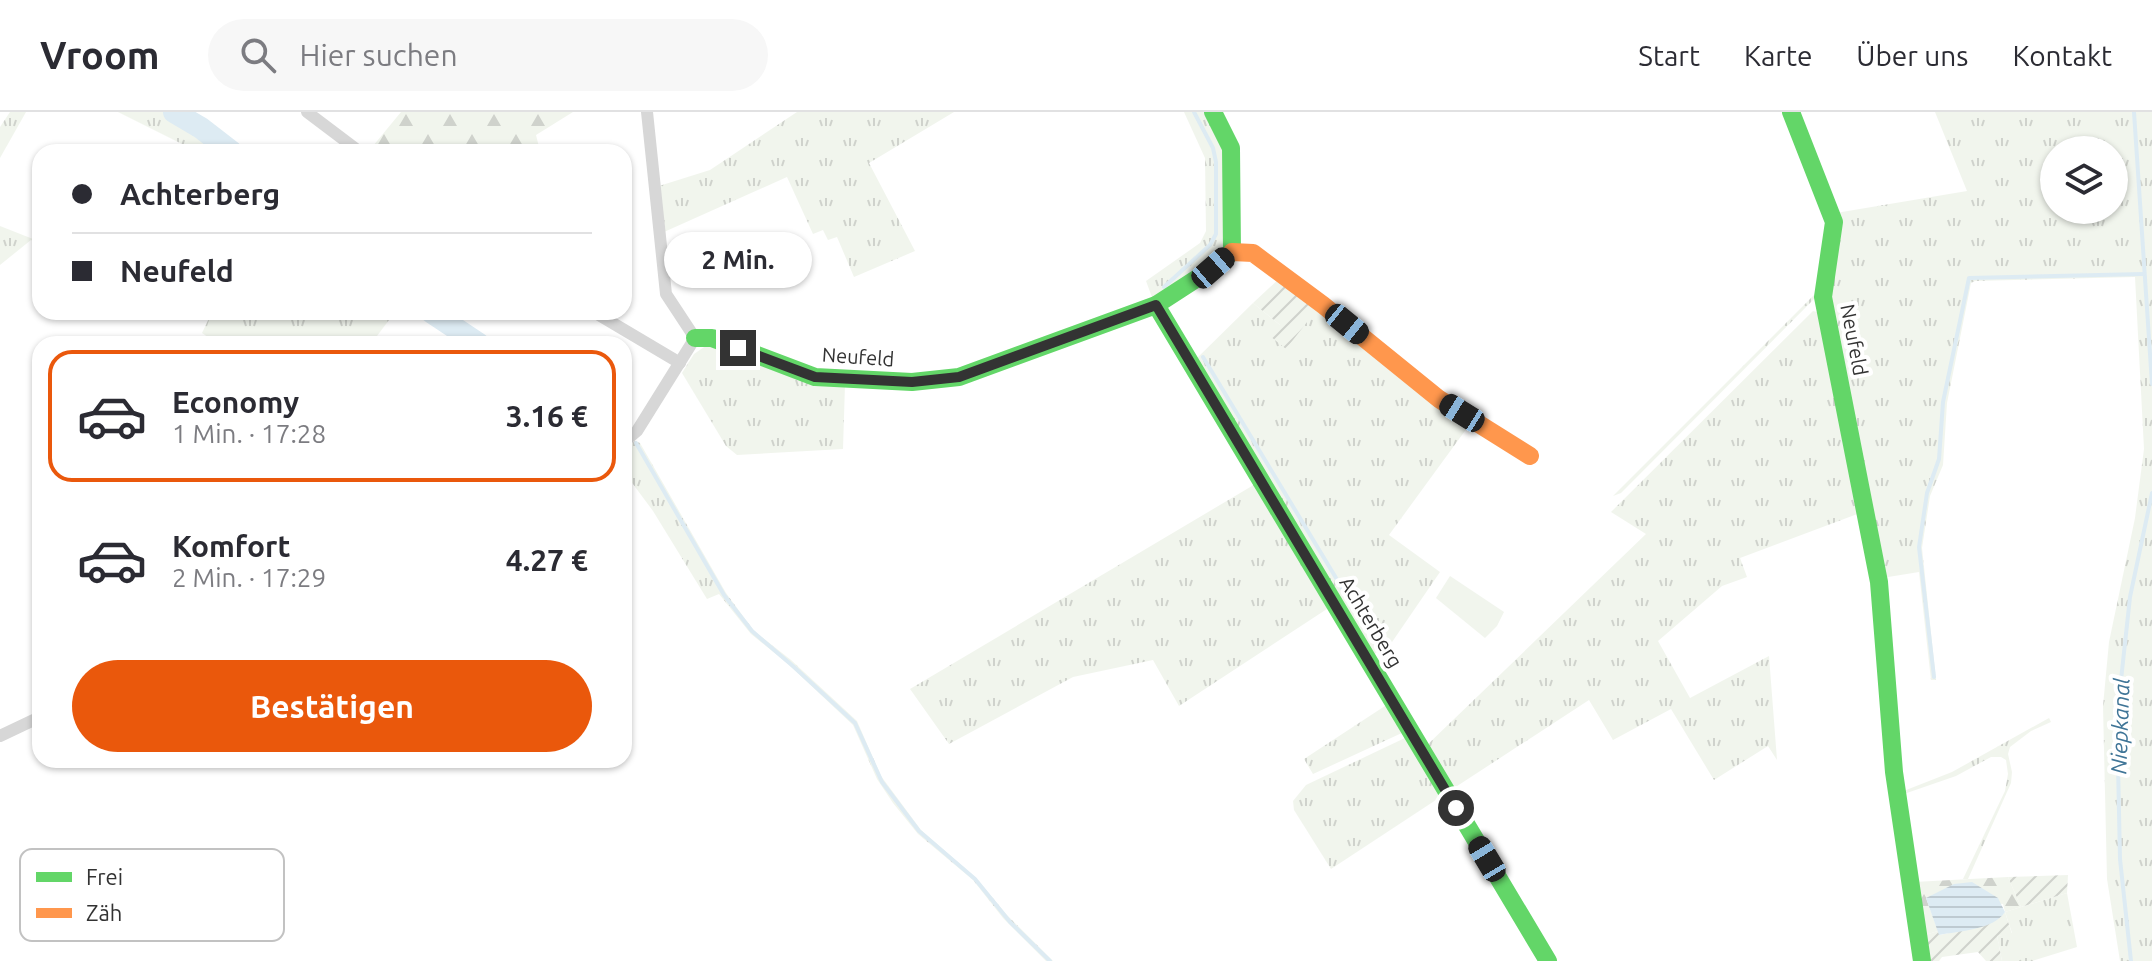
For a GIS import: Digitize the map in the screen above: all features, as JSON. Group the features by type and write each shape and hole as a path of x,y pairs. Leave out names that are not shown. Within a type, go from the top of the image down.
{"street":[{"path":"307,112 349,144"},
{"path":"632,435 695,338 666,294 647,112"},
{"path":"1213,112 1231,148 1232,252 1253,253 1439,399 1530,456"},
{"name":"Neufeld","path":"1791,112 1834,222 1823,297 1879,582 1894,772 1922,961"},
{"name":"Neufeld","path":"695,338 712,338 815,377 912,382 959,377 1156,305 1232,252"},
{"name":"Achterberg","path":"1156,305 1548,961"},
{"path":"607,320 680,363"},
{"path":"0,736 32,721"}],"green space":[{"path":"10,112 26,112 0,158 0,127"},
{"path":"118,112 192,112 237,144 182,144"},
{"path":"401,112 573,112 536,135 538,144 375,144"},
{"path":"797,112 954,112 869,163 915,251 854,277 837,237 828,240 823,230 813,234 787,177 664,232 659,186 710,170"},
{"path":"1184,112 1206,112 1224,146 1225,251 1153,300 1146,281 1200,243 1206,231 1205,158"},
{"path":"1935,112 2152,112 2152,961 2120,961 2107,879 2103,706 2109,642 2135,518 2144,449 2135,277 1971,283 1947,403 1943,465 1930,496 1922,548 1936,680 1931,680 1919,572 1882,578 1825,291 1836,213 1967,191"},
{"path":"0,226 32,239 32,241 0,265"},
{"path":"1281,277 1318,308 1286,349 1270,336 1280,325 1253,303"},
{"path":"1817,292 1818,295 1621,493 1613,496"},
{"path":"1253,303 1280,325 1318,308 1470,424 1389,535 1440,572 1390,645 1371,656 1194,361"},
{"path":"1813,311 1821,313 1860,513 1740,558 1747,577 1722,586 1658,641 1690,698 1769,656 1777,760 1768,746 1714,780 1671,709 1613,740 1589,700 1451,790 1425,747 1646,534 1611,512"},
{"path":"208,320 389,320 377,336 206,336 202,333"},
{"path":"434,320 460,320 485,336 458,336"},
{"path":"710,343 845,384 843,449 737,455 726,446 682,373 694,354"},
{"path":"632,443 640,443 726,593 754,631 791,660 857,721 881,776 921,830 976,878 1007,915 1053,961 1046,961 1003,918 973,880 918,834 877,779 853,725 751,634 719,594 707,599 632,483"},
{"path":"1257,483 1330,607 1179,706 1153,660 1073,677 949,744 910,689"},
{"path":"1450,576 1504,612 1497,626 1485,638 1436,598"},
{"path":"1388,704 1404,732 1313,774 1304,759"},
{"path":"2049,718 2051,722 2031,731 2010,747 2011,783 1968,879 1963,879 2005,791 2008,774 2006,760 1991,757 1956,776 1901,795 1901,792 1952,772"},
{"path":"1407,737 1442,796 1331,869 1294,810 1293,801 1306,785"},
{"path":"2068,875 2067,893 2021,907 2008,877"},
{"path":"2008,877 2021,907 2005,912 2003,904 1926,898 1938,931 1922,936 1914,882"},
{"path":"2067,893 2077,947 2032,961 2002,961 1997,936 2012,933 2005,912"},
{"path":"2005,912 2012,934 1997,936 2002,961 1986,961 1978,952 1926,961 1922,936 1975,927 1993,921"}],"shaded area":[{"path":"1972,882 1998,898 2005,912 1984,926 1939,935 1926,898 1954,884"}],"waterway":[{"path":"174,112 222,144"},
{"path":"1164,287 1210,245 1216,234 1216,162 1213,148 1194,112"},
{"name":"Niepkanal","path":"2134,112 2152,384"},
{"path":"1934,677 1919,547 1927,493 1939,459 1943,402 1969,278 2144,274"},
{"path":"443,320 467,336"},
{"path":"1203,357 1380,651"},
{"path":"636,443 724,595 752,631 855,723 882,782 919,831 975,879 1010,922 1050,961"},
{"name":"Niepkanal","path":"2131,961 2120,859 2117,717 2130,597 2152,493"}],"traffic: fast":[{"path":"695,338 712,338 815,377 912,382 959,377 1156,305 1232,252 1231,148 1213,112"},
{"path":"1791,112 1834,222 1823,297 1879,582 1894,772 1922,961"},
{"path":"1156,305 1548,961"}],"traffic: slow":[{"path":"1232,252 1253,253 1439,399 1530,456"}],"route":[{"path":"738,348 815,377 912,382 959,377 1156,305 1456,808"}]}
